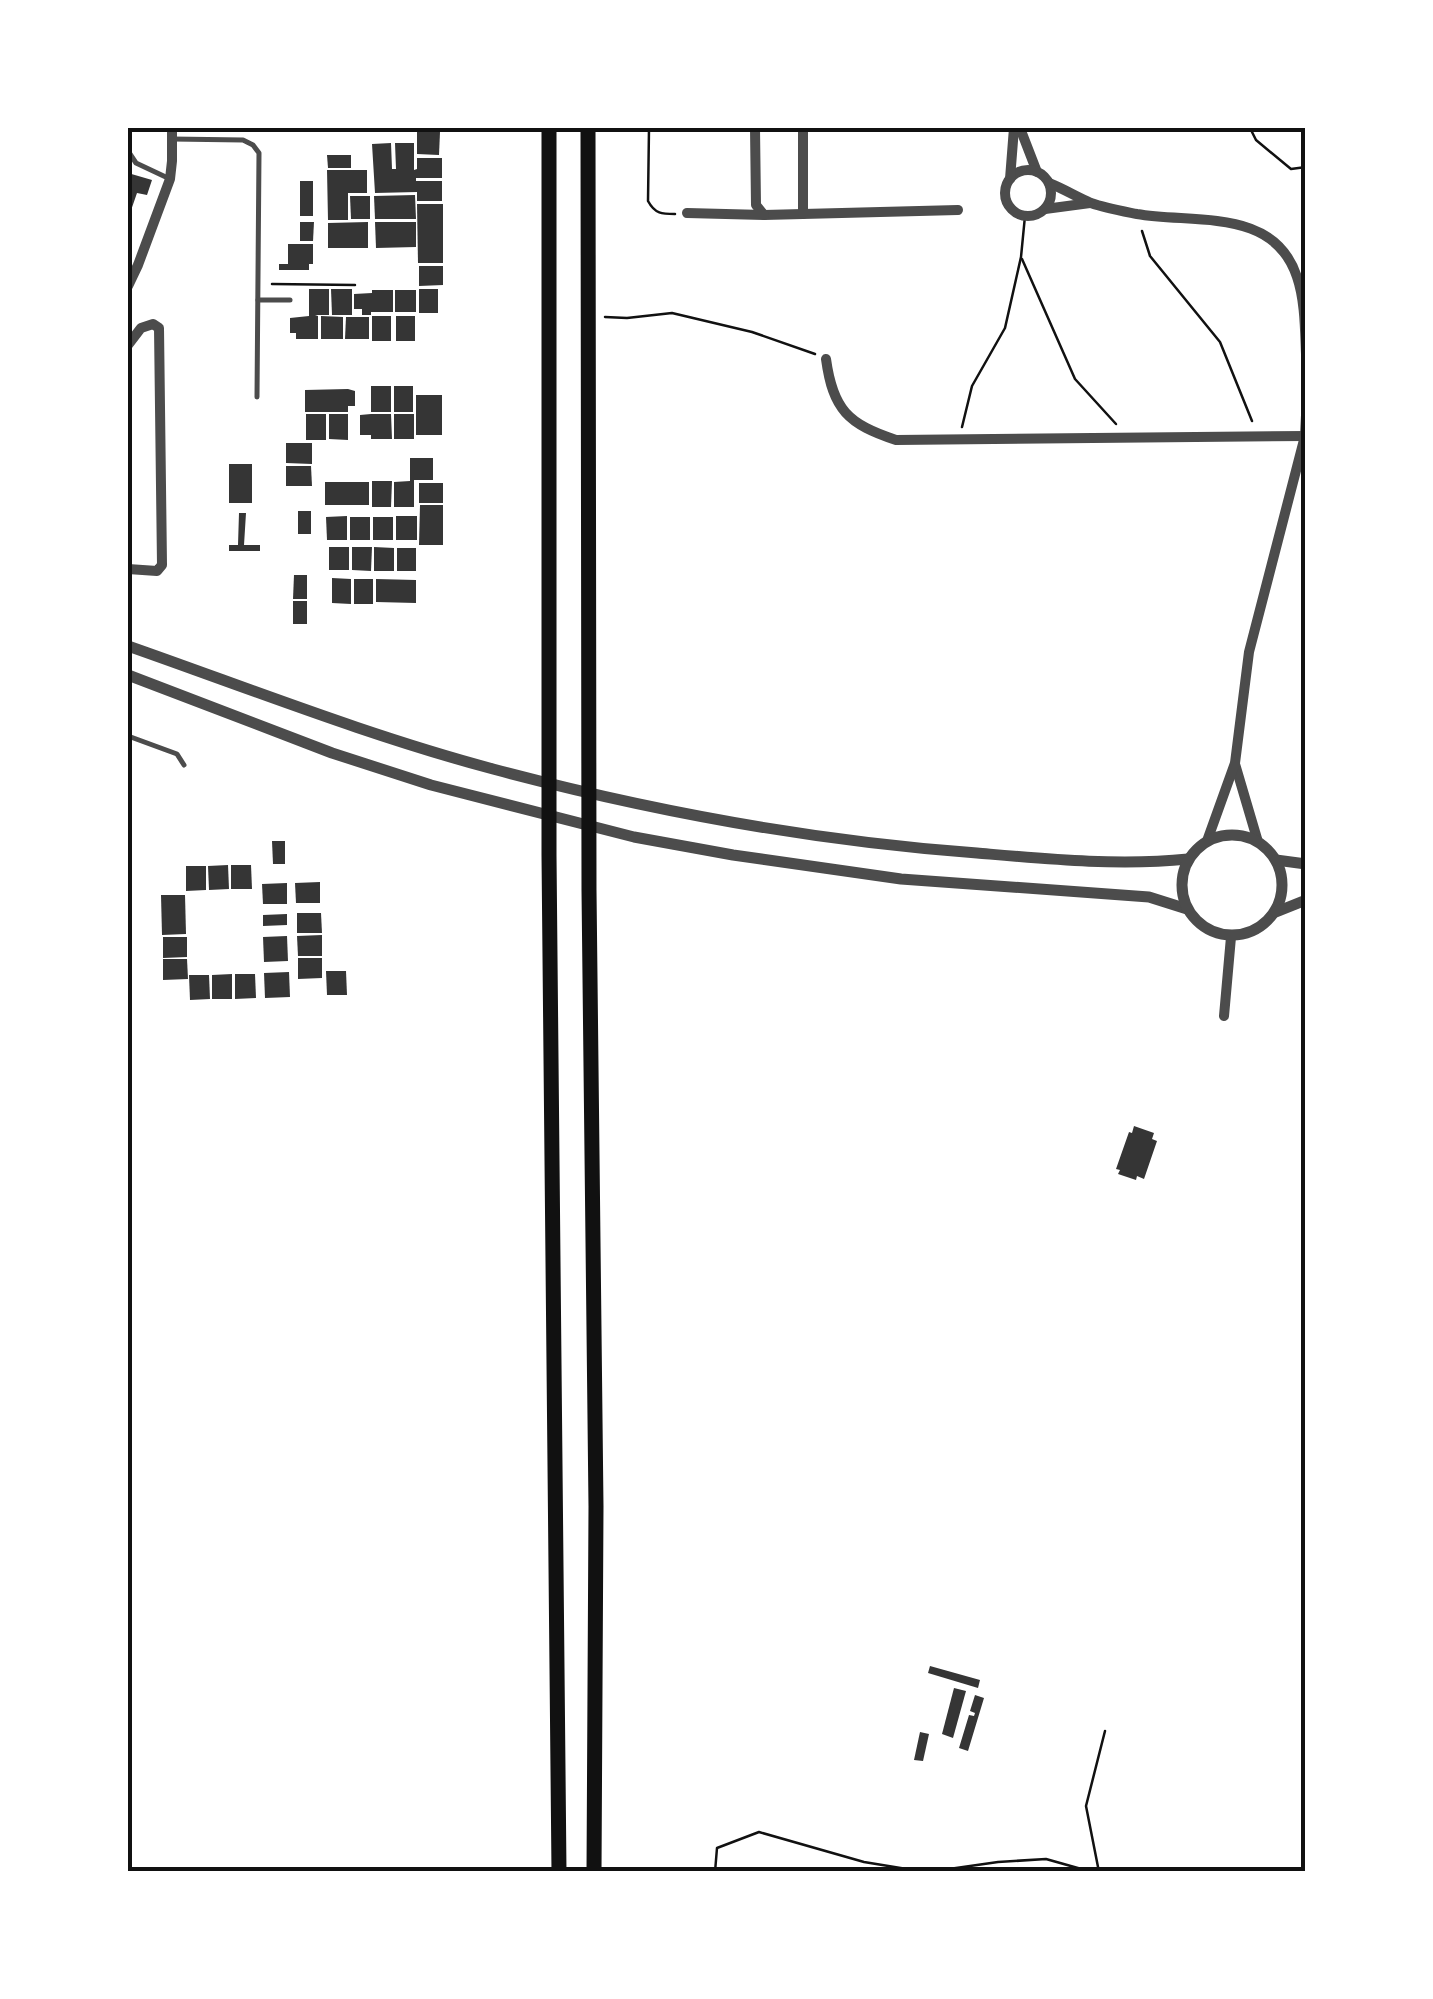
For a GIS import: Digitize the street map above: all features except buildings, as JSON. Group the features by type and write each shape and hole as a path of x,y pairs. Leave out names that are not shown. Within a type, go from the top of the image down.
{"highway":[{"path":"550,128 550,814 560,1872"},
{"path":"588,128 588,792 596,1506 594,1872"}],"street":[{"path":"756,128 756,205 764,215"},
{"path":"803,128 803,214"},
{"path":"1017,128 1037,172 1049,183 1091,203 1137,214 1224,222 1272,238 1285,252 1298,279 1306,354"},
{"path":"1017,128 1006,191 1014,212 1036,216 1046,209 1091,203"},
{"path":"129,278 170,179 172,134"},
{"path":"1010,180 1027,170 1037,172"},
{"path":"1046,209 1051,197 1049,183"},
{"path":"687,214 958,210"},
{"path":"128,345 146,325 159,328 162,565 158,571 150,572 128,569"},
{"path":"826,359 830,386 840,406 856,423 896,440 1305,436"},
{"path":"1187,909 1181,885 1188,859 1207,841 1235,762 1250,652 1305,436 1306,415"},
{"path":"128,646 369,731 496,770 686,815 908,848 1067,860 1153,863 1188,859"},
{"path":"128,675 349,758 431,784 634,837 921,881 1149,897 1187,909 1206,929 1232,936 1257,930 1276,912 1306,900"},
{"path":"1235,762 1258,842"},
{"path":"1207,841 1232,834 1258,842 1276,860 1283,886 1276,912"},
{"path":"1276,860 1306,864"},
{"path":"1224,1016 1232,936"}],"lane":[{"path":"172,134 243,140 258,153 257,396"},
{"path":"128,151 136,162 170,179"},
{"path":"257,300 290,300"},
{"path":"128,736 178,754 184,766"}],"path":[{"path":"649,128 648,201 652,210 661,214 687,214"},
{"path":"1250,128 1256,140 1291,169 1306,168"},
{"path":"1137,214 1150,256 1220,342 1257,436"},
{"path":"959,438 972,386 1005,328 1021,258 1025,216"},
{"path":"1021,258 1075,379 1128,437"},
{"path":"258,284 355,285"},
{"path":"588,316 626,318 672,313 752,332 826,359"},
{"path":"1099,1872 1086,1806 1105,1731"},
{"path":"715,1872 717,1848 760,1832 864,1862 927,1872 1046,1859 1092,1872"}]}
